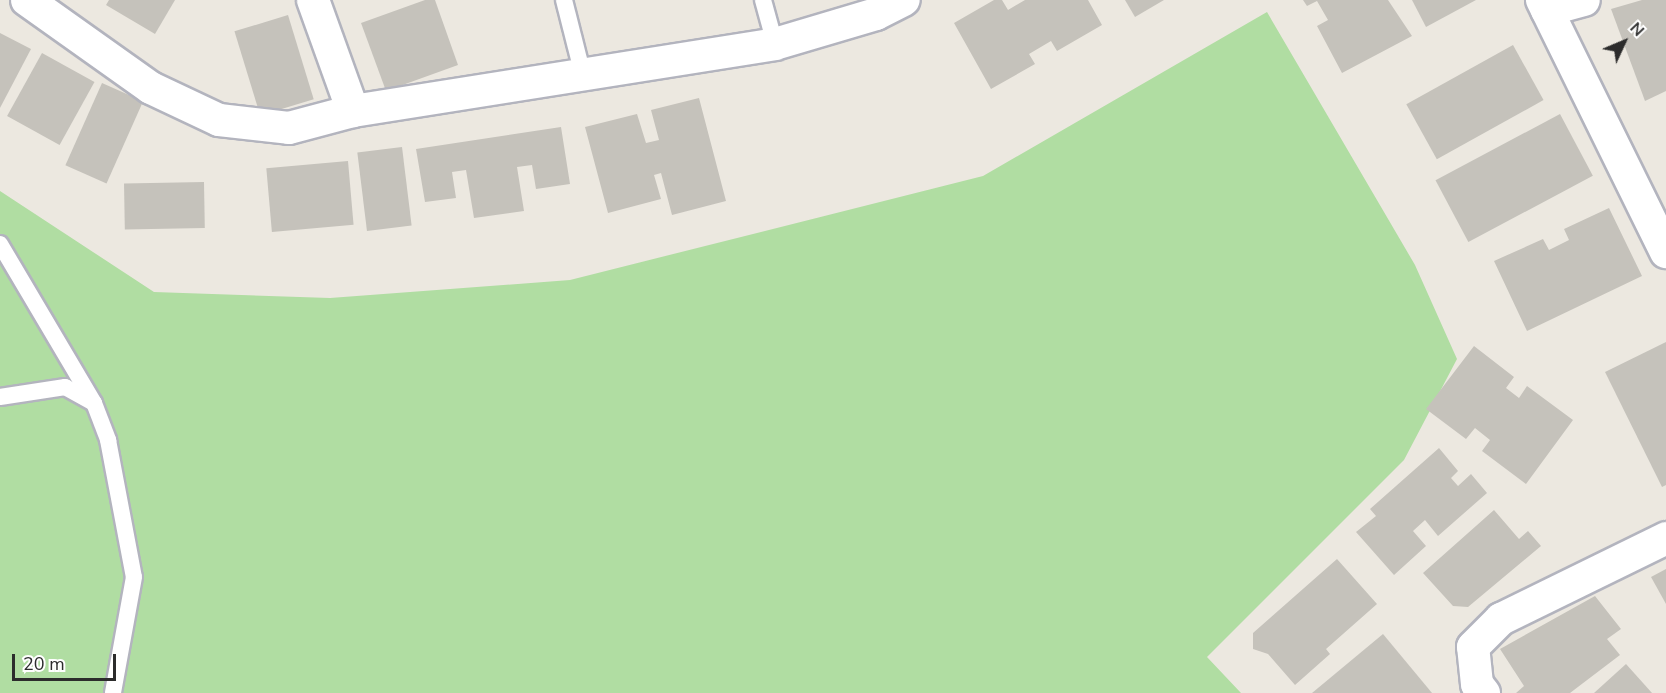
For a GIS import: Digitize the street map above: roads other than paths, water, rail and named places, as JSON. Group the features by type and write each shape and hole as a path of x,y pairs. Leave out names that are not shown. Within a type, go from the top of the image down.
{"street":[{"path":"27,0 151,88 219,120 289,128 354,111 775,45 876,14 904,0"},
{"path":"313,0 354,111"},
{"path":"1584,0 1544,5 1666,252"},
{"path":"1484,693 1477,684 1473,647 1501,619 1666,538"}],"lane":[{"path":"564,0 583,75"},
{"path":"763,0 775,45"},
{"path":"0,244 94,403 108,440 134,577 113,693"},
{"path":"0,397 65,387 94,403"}]}
